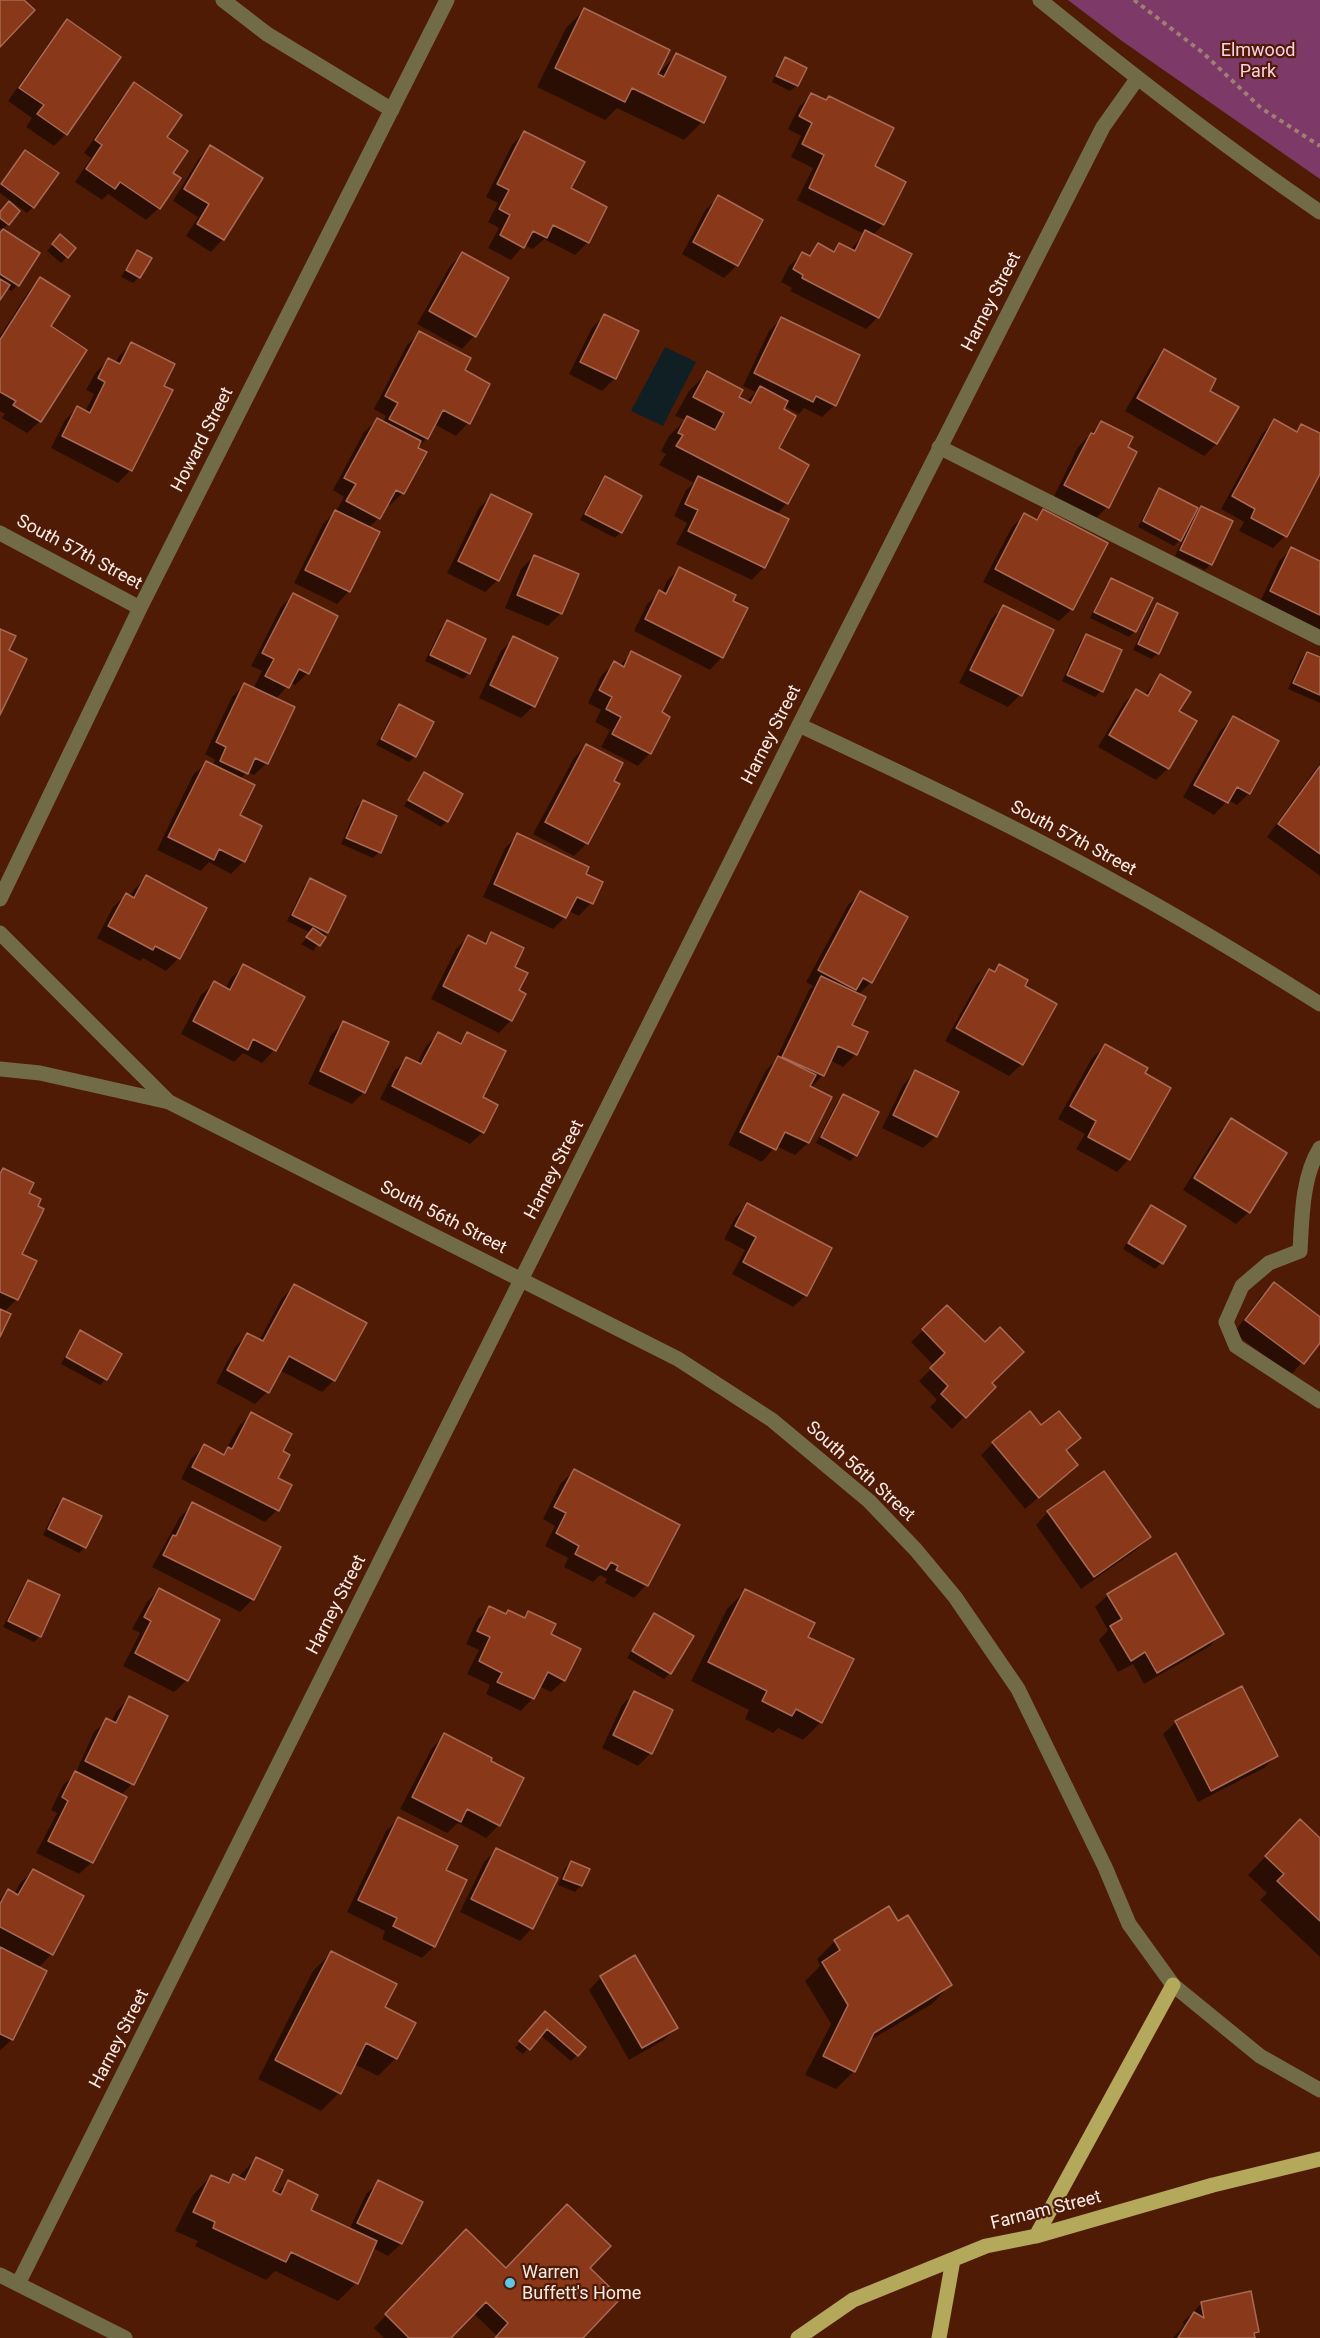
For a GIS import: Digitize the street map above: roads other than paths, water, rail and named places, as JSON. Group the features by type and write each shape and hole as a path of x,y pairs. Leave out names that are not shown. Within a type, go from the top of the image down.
{"main road":[{"path":"1036,2236 1173,1985"},
{"name":"Farnam Street","path":"798,2338 853,2300 986,2246 1036,2236 1213,2186 1320,2159"},
{"path":"939,2338 953,2260"}],"street":[{"path":"223,0 267,34 392,110"},
{"name":"Howard Street","path":"0,899 141,608 447,0"},
{"path":"1040,0 1137,79 1263,174 1320,212"},
{"name":"Harney Street","path":"18,2284 939,447 1103,127 1137,79"},
{"path":"939,447 1320,638"},
{"name":"South 57th Street","path":"0,533 141,608"},
{"name":"South 57th Street","path":"799,725 945,794 1113,880 1252,961 1320,1004"},
{"name":"South 56th Street","path":"0,933 169,1102"},
{"name":"South 56th Street","path":"0,1069 40,1073 169,1102 678,1359 772,1420 869,1501 916,1550 955,1597 1018,1689 1105,1867 1130,1924 1173,1985 1260,2056 1320,2090"},
{"path":"1320,1148 1315,1156 1303,1203 1300,1251 1269,1263 1242,1286 1226,1322 1236,1346 1320,1401"},
{"path":"0,2275 125,2338"}],"place":[{"name":"Warren Buffett's Home","path":"510,2283"}],"park label":[{"name":"Elmwood Park","path":"1258,61"}]}
